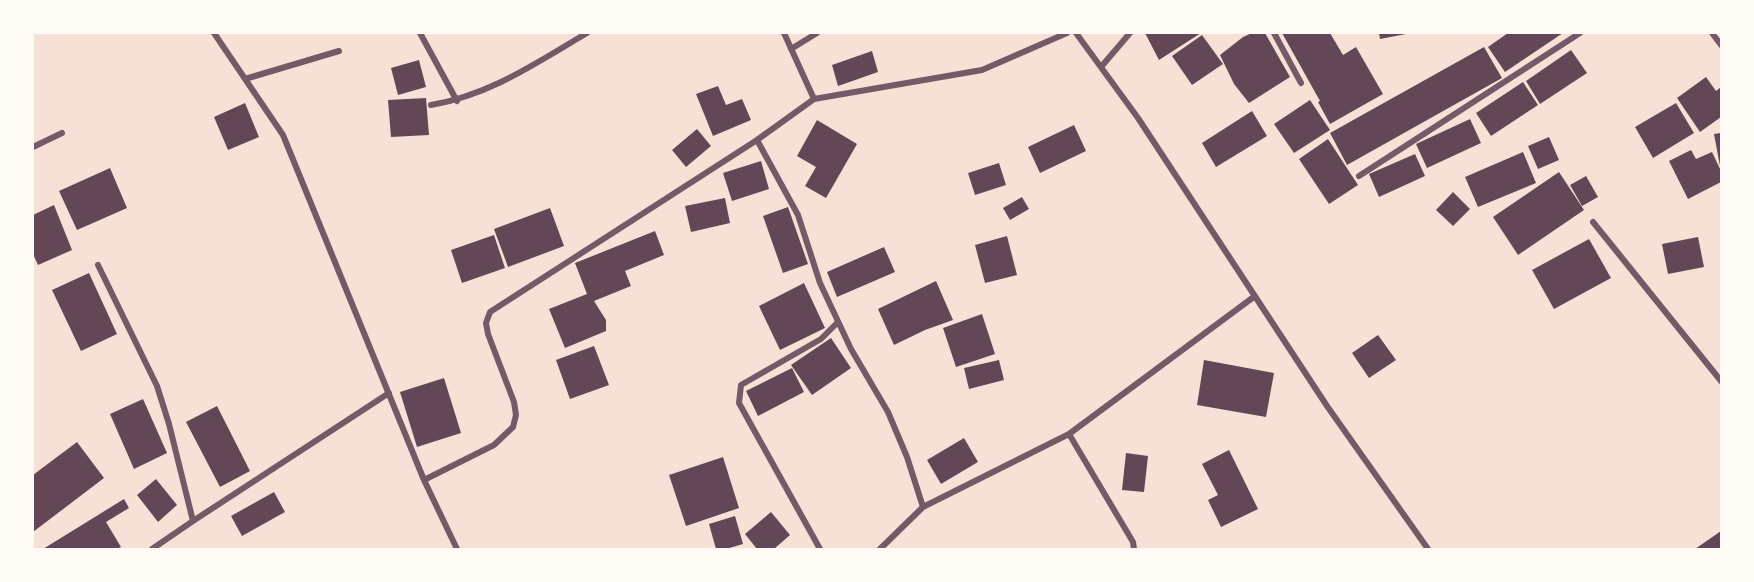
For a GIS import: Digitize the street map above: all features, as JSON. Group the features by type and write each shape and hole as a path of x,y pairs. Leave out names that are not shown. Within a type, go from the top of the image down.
{"street":[{"path":"214,33 283,135 424,480 457,549"},
{"path":"420,33 457,101"},
{"path":"431,105 457,101 514,77 587,33"},
{"path":"784,33 814,99"},
{"path":"792,49 817,33"},
{"path":"424,480 494,445 513,427 516,415 514,402 488,334 486,323 490,312 757,140 814,99 982,70 1067,33"},
{"path":"1076,33 1138,118 1327,406 1428,549"},
{"path":"1101,67 1130,33"},
{"path":"1274,33 1301,83"},
{"path":"1359,176 1580,33"},
{"path":"1712,33 1721,45"},
{"path":"245,79 339,51"},
{"path":"33,147 62,133"},
{"path":"757,140 798,215 820,284 851,350 888,412 907,457 923,507"},
{"path":"1593,222 1721,381"},
{"path":"98,265 157,386 169,424 193,521"},
{"path":"880,549 923,507 1069,434 1255,296"},
{"path":"820,549 739,403 741,385 821,339 838,322"},
{"path":"152,549 389,393"},
{"path":"1069,434 1133,542 1134,549"}],"building":[{"path":"1145,33 1201,33 1159,60"},
{"path":"1252,33 1265,33 1290,77 1249,103 1234,84 1220,55 1243,37"},
{"path":"1282,33 1330,33 1343,55 1356,47 1383,94 1330,124 1318,102 1320,101"},
{"path":"1379,33 1406,33 1406,34 1380,39"},
{"path":"1508,33 1563,33 1505,72 1488,47"},
{"path":"1202,35 1223,64 1192,85 1172,56"},
{"path":"1484,47 1502,78 1347,165 1330,133"},
{"path":"1571,50 1587,73 1540,104 1526,81"},
{"path":"872,51 878,72 838,86 832,65"},
{"path":"419,60 426,87 398,95 391,68"},
{"path":"1706,77 1716,91 1721,87 1721,117 1700,132 1677,98"},
{"path":"1523,82 1538,105 1491,136 1476,113"},
{"path":"718,86 726,105 742,99 751,120 713,136 696,94"},
{"path":"426,98 429,135 391,137 388,100"},
{"path":"1310,100 1330,130 1294,153 1274,124"},
{"path":"245,103 259,137 228,150 214,117"},
{"path":"1676,103 1694,133 1653,158 1635,127"},
{"path":"1252,111 1267,136 1216,167 1202,143"},
{"path":"1470,119 1481,143 1427,168 1416,144"},
{"path":"817,120 857,144 826,198 805,186 816,167 797,156"},
{"path":"1074,125 1086,151 1040,173 1028,147"},
{"path":"697,129 711,146 686,167 672,150"},
{"path":"1721,133 1721,166 1720,166 1714,134"},
{"path":"1549,137 1559,160 1538,169 1528,146"},
{"path":"1328,139 1358,185 1329,204 1299,159"},
{"path":"1691,150 1696,159 1712,152 1721,171 1721,182 1688,199 1669,161"},
{"path":"1523,152 1536,183 1478,207 1465,177"},
{"path":"1415,154 1425,176 1379,197 1369,174"},
{"path":"761,161 769,189 732,201 723,173"},
{"path":"999,163 1006,185 975,195 968,173"},
{"path":"110,168 127,208 77,230 59,191"},
{"path":"1559,172 1584,210 1518,255 1493,217"},
{"path":"1586,176 1598,197 1582,206 1570,185"},
{"path":"1453,192 1470,209 1453,226 1436,210"},
{"path":"1022,197 1029,209 1010,220 1003,208"},
{"path":"725,198 730,223 691,232 685,206"},
{"path":"54,205 72,250 38,265 33,254 33,215"},
{"path":"788,207 808,264 783,273 763,216"},
{"path":"550,208 564,246 508,267 494,229"},
{"path":"655,231 664,255 625,271 631,286 594,301 606,320 606,331 565,348 549,309 587,294 575,263"},
{"path":"494,235 505,268 462,283 451,250"},
{"path":"1007,236 1017,275 985,283 975,245"},
{"path":"1698,237 1704,267 1668,274 1662,244"},
{"path":"1589,239 1611,278 1554,309 1532,270"},
{"path":"884,247 895,272 837,297 827,272"},
{"path":"89,273 117,334 81,351 52,290"},
{"path":"936,281 953,320 894,345 878,309"},
{"path":"804,283 825,328 780,350 759,306"},
{"path":"982,314 995,354 956,367 943,328"},
{"path":"1378,335 1396,360 1369,378 1352,353"},
{"path":"831,338 851,368 812,395 791,365"},
{"path":"594,346 609,385 570,399 556,360"},
{"path":"999,360 1004,380 969,389 964,368"},
{"path":"1204,360 1274,373 1266,417 1197,405"},
{"path":"792,368 804,392 758,416 746,391"},
{"path":"444,378 461,433 417,447 400,392"},
{"path":"143,399 167,453 134,469 110,414"},
{"path":"217,406 250,471 220,487 186,422"},
{"path":"964,438 978,462 941,484 927,460"},
{"path":"77,442 104,478 33,532 33,475"},
{"path":"1229,450 1258,509 1221,527 1208,500 1218,495 1202,464"},
{"path":"1126,453 1148,456 1144,492 1122,490"},
{"path":"723,457 739,508 686,526 669,475"},
{"path":"156,479 177,505 158,522 137,495"},
{"path":"274,492 285,512 242,536 231,516"},
{"path":"124,499 129,508 106,522 121,547 117,549 43,549"},
{"path":"771,512 790,535 774,549 757,549 745,534"},
{"path":"735,516 743,544 726,549 716,549 709,524"},
{"path":"1721,531 1721,549 1695,549"}]}
